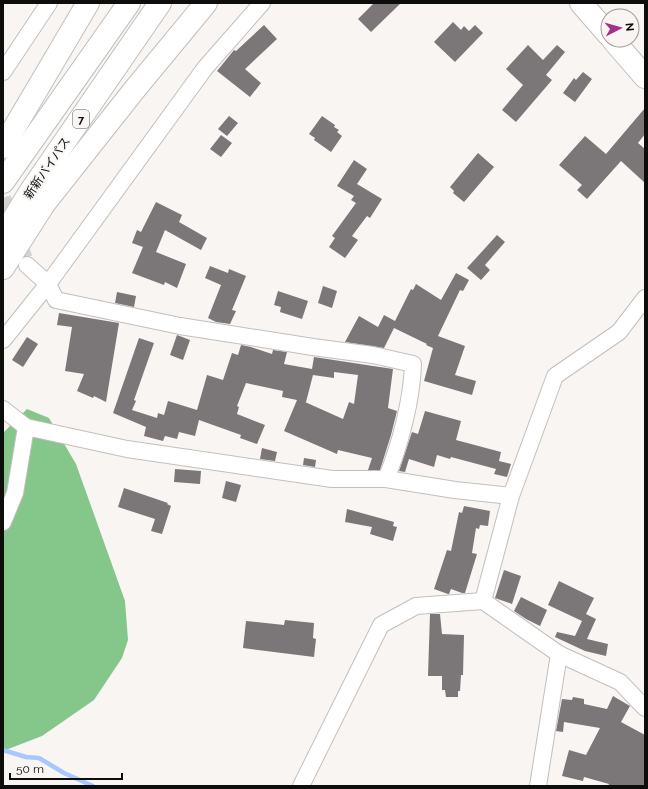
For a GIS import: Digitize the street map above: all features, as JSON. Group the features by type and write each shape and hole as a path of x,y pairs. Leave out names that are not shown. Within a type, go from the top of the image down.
{"main road":[{"path":"3,147 88,3"},
{"name":"7","path":"3,182 129,3"},
{"name":"新新バイパス","path":"3,236 30,192 160,3"},
{"path":"3,268 44,204 135,89 206,3"},
{"path":"581,3 600,25"},
{"path":"620,48 645,77"}],"street":[{"path":"3,72 48,3"},
{"path":"3,340 48,284 205,68 262,3"},
{"path":"26,265 48,284 56,300 180,326 313,348 373,355 413,364 413,374 405,418 395,458 386,479"},
{"path":"484,601 511,496 555,376 619,332 645,298"},
{"path":"3,409 26,427 127,449 324,478 386,479 455,490 511,496"},
{"path":"3,522 15,493 26,427"},
{"path":"301,786 381,625 416,606 484,601 559,654 620,682 645,708"},
{"path":"538,786 559,654"}],"green space":[{"path":"27,409 49,418 76,464 125,601 128,640 122,658 94,700 42,736 3,751 3,433"}],"building":[{"path":"374,3 401,3 371,32 358,19"},
{"path":"453,22 461,30 464,26 469,31 475,25 483,33 455,62 434,42"},
{"path":"264,25 277,39 245,69 261,83 250,97 217,71 234,50 236,51"},
{"path":"528,45 543,60 557,45 565,52 546,75 552,80 516,122 502,110 523,85 506,69"},
{"path":"583,72 592,79 575,102 563,93 574,78 576,80"},
{"path":"645,108 645,134 638,143 645,149 645,183 621,161 587,199 577,190 582,185 559,165 585,136 606,154"},
{"path":"229,116 238,123 227,136 218,129"},
{"path":"322,116 335,125 334,127 339,130 337,132 342,136 331,152 314,140 315,138 309,134"},
{"path":"221,135 232,143 221,157 210,149"},
{"path":"478,153 494,167 464,202 453,193 454,191 450,187"},
{"path":"354,160 367,169 357,184 382,199 370,218 367,216 352,236 358,240 345,258 329,247 335,238 332,236 356,203 351,200 354,196 337,186"},
{"path":"156,202 182,215 179,222 207,238 201,250 165,230 156,252 186,264 177,288 165,282 164,285 132,273 143,247 132,243 137,230 141,232"},
{"path":"497,235 505,242 485,265 490,270 481,280 467,268"},
{"path":"210,266 228,273 229,269 246,276 232,310 236,311 230,324 216,322 208,318 221,285 205,278"},
{"path":"456,273 469,280 463,291 460,290 438,336 465,346 455,375 476,381 472,395 424,381 433,348 394,328 384,348 345,342 359,316 378,327 384,315 395,321 411,289 413,290 416,284 441,300"},
{"path":"323,286 337,291 332,308 318,303"},
{"path":"278,291 308,301 302,319 280,312 281,307 274,305"},
{"path":"117,292 136,296 134,307 115,303"},
{"path":"59,313 119,323 106,402 94,396 93,398 77,391 84,374 65,371 72,327 57,325"},
{"path":"177,335 190,340 183,360 170,355"},
{"path":"27,337 38,344 23,367 12,360"},
{"path":"139,338 154,343 134,400 136,401 132,410 157,418 158,413 164,415 168,401 197,410 207,375 223,380 232,353 238,355 241,345 272,354 273,350 287,352 284,364 312,369 314,357 393,369 388,408 397,411 380,470 368,470 372,458 338,450 337,454 284,431 297,400 282,397 283,391 246,383 237,406 239,407 237,414 265,425 257,444 240,438 241,435 199,420 195,436 179,432 177,439 165,436 163,441 144,436 146,427 113,413","holes":["334,372 358,375 354,404 349,402 343,419 305,402 313,375 334,378"]},
{"path":"425,411 461,421 456,440 501,452 499,461 511,464 507,477 494,474 496,469 451,457 450,459 437,455 434,467 409,459 405,472 399,471 412,432 418,434"},
{"path":"262,448 277,452 275,461 260,459"},
{"path":"304,458 316,460 315,467 303,465"},
{"path":"175,469 201,471 200,484 174,482"},
{"path":"226,481 241,485 236,502 222,498"},
{"path":"124,488 168,503 167,504 171,506 162,534 151,531 155,519 118,507"},
{"path":"464,506 490,511 488,526 480,525 479,529 476,528 472,553 477,554 465,593 451,589 448,594 434,589 447,550 451,551 459,512 462,513"},
{"path":"347,509 394,522 393,526 397,527 393,541 370,534 372,527 345,522"},
{"path":"504,570 521,576 512,604 495,598"},
{"path":"559,581 594,598 586,614 596,619 587,639 608,644 606,656 585,651 555,637 557,632 575,636 582,621 548,605"},
{"path":"521,597 547,610 540,626 514,611"},
{"path":"430,614 440,614 442,634 464,635 463,675 461,675 458,697 446,697 445,690 442,690 442,676 428,676"},
{"path":"285,620 314,623 313,638 316,639 314,657 243,648 246,621 284,625"},
{"path":"613,696 630,706 621,722 645,735 645,786 608,786 609,784 584,777 583,781 562,776 569,750 586,755 600,728 564,722 563,732 556,731 562,699 572,700 573,697 584,699 584,704 607,709"}],"waterway":[{"path":"3,750 26,757 39,758 64,773 93,786"}],"tunnel":[{"path":"3,198 27,265"}]}
